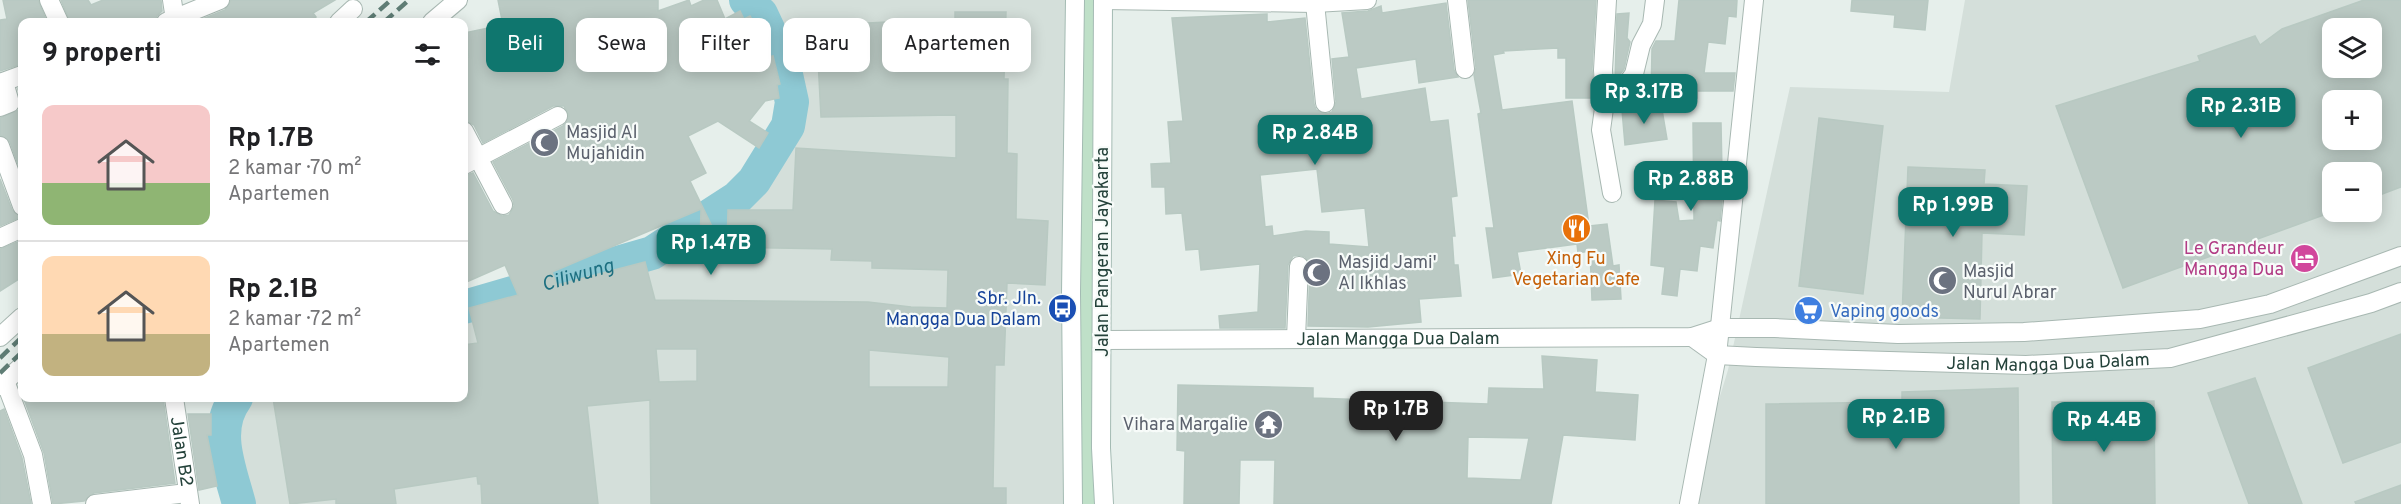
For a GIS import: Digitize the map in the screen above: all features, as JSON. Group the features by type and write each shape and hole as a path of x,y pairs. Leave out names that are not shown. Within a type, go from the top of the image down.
{"street":[{"path":"49,0 57,18"},
{"path":"170,18 172,0"},
{"path":"177,18 220,0"},
{"path":"437,18 458,0"},
{"name":"Jalan Pangeran Jayakarta","path":"1073,504 1071,384 1075,0"},
{"path":"1103,0 1315,3 1367,0"},
{"name":"Jalan Pangeran Jayakarta","path":"1103,0 1104,504"},
{"path":"1458,0 1465,69"},
{"path":"1607,0 1603,70 1605,101 1601,130 1612,193"},
{"path":"1605,101 1617,98 1634,74 1641,45 1652,24 1655,0"},
{"path":"1689,504 1717,355 1754,0"},
{"path":"1315,3 1325,103"},
{"path":"343,18 353,9"},
{"path":"0,106 10,103 2,82 18,76"},
{"path":"1074,90 1079,98 1086,101 1094,100 1104,90"},
{"path":"503,205 470,162 558,116"},
{"path":"0,146 18,195"},
{"path":"1073,154 1089,148 1102,154"},
{"path":"0,238 18,230"},
{"name":"Jalan Mangga Dua Dalam","path":"1102,340 1692,337 1720,328 1898,333 2024,332 2200,319 2270,304 2401,256"},
{"path":"1296,338 1299,266"},
{"name":"Jalan Mangga Dua Dalam","path":"1717,355 2026,365 2170,358 2401,292"},
{"path":"0,337 18,321"},
{"path":"1692,337 1717,355"},
{"path":"18,370 3,384 33,455 42,504"},
{"name":"Jalan B2","path":"175,402 188,499"},
{"path":"95,504 188,499"}],"shaded area":[{"path":"738,0 1073,0 1074,504 224,504 211,430 243,402 468,402 468,313 697,240 786,136 771,56 771,18 749,18"},
{"path":"1965,0 2401,0 2401,504 1699,504 1705,445 1728,370 1790,87 1949,92"}],"green space":[{"path":"1074,0 1103,0 1105,504 1074,504"}],"building":[{"path":"3,0 38,0 45,18 18,18 18,65 0,71 0,20 7,19"},
{"path":"61,0 88,0 91,5 103,0 161,0 162,11 156,18 68,18"},
{"path":"231,0 335,0 313,13 316,17 314,18 205,18 225,10"},
{"path":"498,0 658,0 658,11 689,0 691,6 704,0 717,0 725,18 679,18 679,72 771,72 771,56 773,56 780,84 777,85 779,98 765,101 749,121 768,133 759,148 718,121 688,136 706,173 690,181 722,247 700,246 701,209 552,272 557,285 645,262 655,300 868,302 947,308 948,270 872,268 872,261 831,260 832,249 727,247 728,210 793,210 796,148 956,158 956,115 821,117 819,72 870,72 870,23 882,22 882,72 1004,72 1004,79 1008,79 1007,153 1017,154 1016,219 1048,221 1045,285 1007,283 1004,365 995,365 993,488 1006,488 1006,504 651,504 650,400 587,406 598,504 482,504 481,484 478,484 477,476 394,489 396,504 336,504 336,499 290,504 274,402 468,402 468,344 478,343 469,308 518,295 505,265 468,281 468,175 473,173 493,211 502,216 509,215 514,206 513,200 493,162 563,126 569,116 564,106 553,106 483,143 474,125 468,122 468,32 486,28 486,72 564,72 564,18 502,18","holes":["656,349 697,349 697,381 659,382","869,350 949,357 948,387 869,387"]},
{"path":"1468,0 1596,0 1592,69 1594,98 1566,98 1566,58 1558,58 1558,48 1503,51 1504,53 1493,55 1502,110 1572,101 1589,226 1607,224 1613,266 1619,265 1621,299 1592,300 1590,251 1578,253 1577,244 1517,252 1521,274 1493,278 1486,228 1494,228 1478,114 1481,113 1474,75 1476,68"},
{"path":"1679,0 1737,0 1736,17 1728,16 1725,44 1708,42 1704,73 1735,73 1733,91 1697,91 1697,98 1651,98 1652,49 1656,41 1675,41"},
{"path":"1852,0 1928,0 1925,30 1894,27 1895,15 1851,11"},
{"path":"2364,0 2401,0 2401,187 2382,194 2382,162 2322,162 2322,216 2123,288 2056,106 2200,61 2198,56 2255,36 2260,45 2282,29"},
{"path":"1446,3 1454,70 1458,77 1419,83 1416,59 1356,68 1361,99 1425,88 1430,122 1448,120 1457,196 1451,197 1455,236 1452,236 1454,265 1458,265 1461,296 1419,299 1421,322 1368,327 1308,326 1310,266 1305,257 1299,255 1293,256 1288,265 1285,328 1220,328 1219,316 1258,312 1260,264 1201,270 1199,249 1186,250 1182,213 1166,214 1165,187 1152,187 1151,164 1171,163 1168,122 1183,121 1172,18 1267,14 1267,22 1305,18 1314,104 1316,110 1326,114 1332,112 1336,102 1332,59 1349,57 1342,13 1368,11 1381,6 1382,13","holes":["1317,169 1322,212 1365,208 1369,247 1329,244 1329,232 1306,231 1273,236 1272,226 1265,227 1260,175"]},
{"path":"740,11 744,18 727,18"},
{"path":"955,12 1006,12 1006,18 955,18"},
{"path":"1629,13 1627,38 1630,42 1624,69 1615,81 1617,14"},
{"path":"1661,104 1667,139 1625,145 1622,110"},
{"path":"18,110 18,164 10,142 0,135 0,118"},
{"path":"1819,118 1883,126 1863,294 1799,286"},
{"path":"1693,123 1721,123 1722,172 1725,172 1720,221 1717,220 1713,248 1700,246 1697,271 1680,269 1677,296 1662,294 1665,267 1651,265 1655,200 1676,202 1679,221 1694,220"},
{"path":"1908,167 1985,170 1984,184 2027,186 2024,235 1982,233 1980,319 1902,317"},
{"path":"0,179 12,210 18,215 18,218 0,226"},
{"path":"18,242 18,280 0,291 0,249"},
{"path":"2401,334 2401,442 2343,463 2308,368"},
{"path":"1542,356 1597,360 1595,392 1638,395 1635,440 1563,435 1551,504 1274,504 1275,460 1240,460 1239,504 1184,504 1185,451 1177,450 1178,385 1313,388 1313,398 1488,404 1489,388 1544,389","holes":["1468,437 1529,438 1521,480 1467,478"]},
{"path":"2255,378 2302,504 2249,504 2208,393"},
{"path":"2018,388 2019,504 1766,504 1766,404 1902,402 1902,392"},
{"path":"2154,401 2155,504 2053,504 2052,402"},
{"path":"25,402 164,402 175,483 94,493 84,501 53,504 44,453"},
{"path":"4,409 22,458 31,504 0,504 0,411"},
{"path":"188,414 211,414 211,435 207,435 217,486 199,490"},
{"path":"2401,485 2401,504 2356,504 2355,502"}],"waterway":[{"name":"Ciliwung","path":"468,306 652,253 737,198 754,181 788,126 792,102 783,61 761,14 746,0"},
{"name":"Ciliwung","path":"234,402 225,423 224,436 228,464 239,504"}],"railway":[{"path":"371,18 391,0"},
{"path":"389,18 409,0"},
{"path":"0,358 18,341"},
{"path":"0,373 18,356"}],"place":[{"name":"Masjid Al Mujahidin","path":"545,142"},
{"name":"Xing Fu Vegetarian Cafe","path":"1576,229"},
{"name":"Le Grandeur Mangga Dua","path":"2305,258"},
{"name":"Masjid Jami' Al Ikhlas","path":"1317,272"},
{"name":"Masjid Nurul Abrar","path":"1942,281"},
{"name":"Sbr. Jln. Mangga Dua Dalam","path":"1062,308"},
{"name":"Vaping goods","path":"1809,311"},
{"name":"Vihara Margalie","path":"1269,424"}]}
